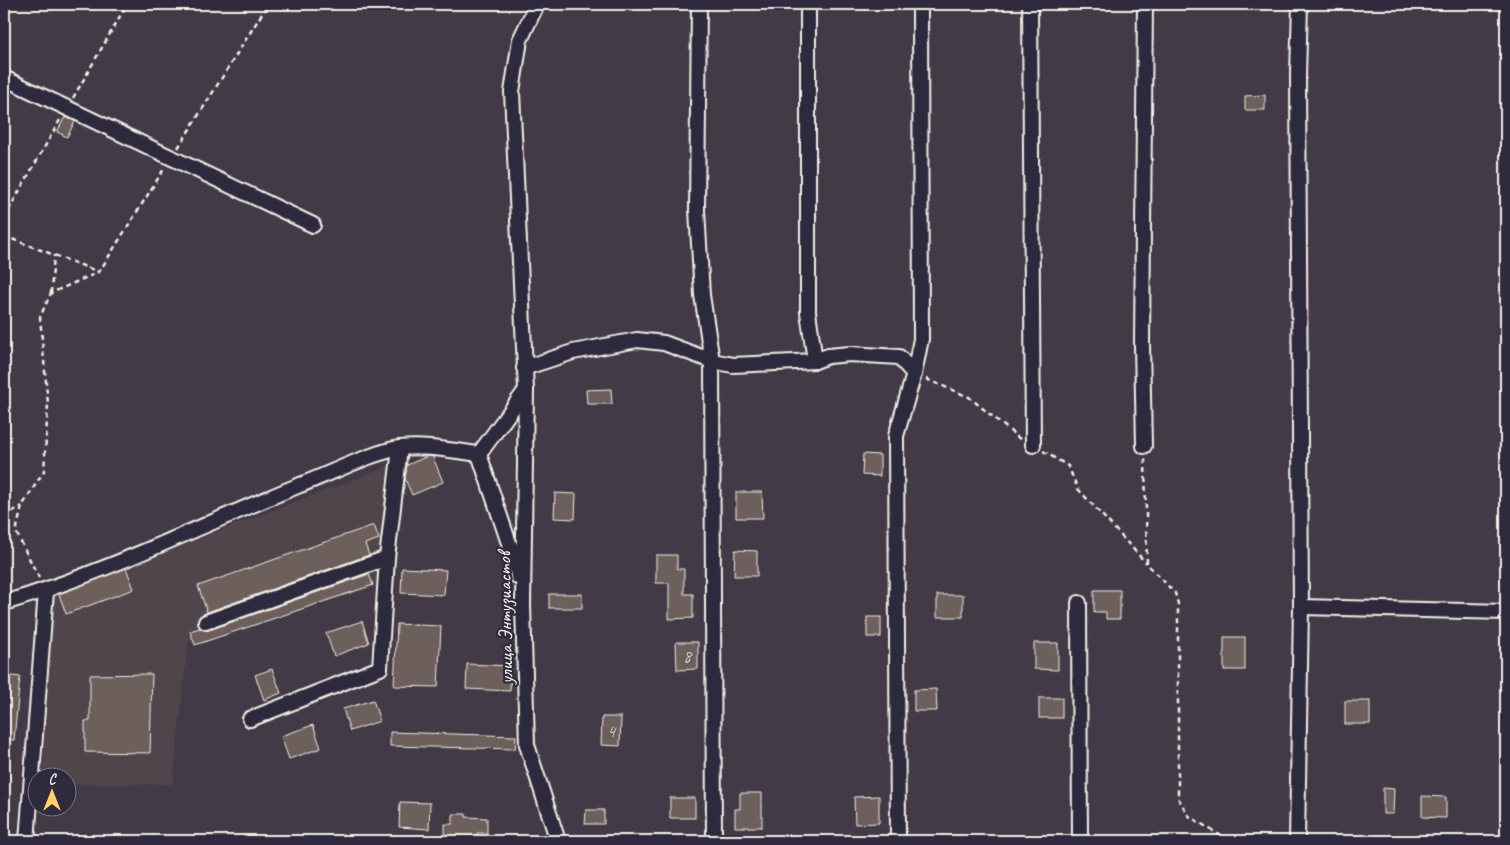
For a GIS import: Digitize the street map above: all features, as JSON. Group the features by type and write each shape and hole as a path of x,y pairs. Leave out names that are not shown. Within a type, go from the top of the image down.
{"street":[{"name":"улица Энтузиастов","path":"536,4 520,40 512,92 526,390 523,604 528,745 558,841"},
{"path":"699,4 697,210 702,295 712,361 714,841"},
{"path":"808,4 808,312 815,361"},
{"path":"898,841 896,436 914,374 921,339 920,4"},
{"path":"1030,4 1033,444"},
{"path":"1144,446 1142,344 1145,4"},
{"path":"1296,841 1301,607 1298,85 1300,4"},
{"path":"4,78 313,225"},
{"path":"524,368 573,352 638,340 664,343 712,361 732,364 815,361 828,356 850,354 899,357 914,374"},
{"path":"479,454 526,390"},
{"path":"4,603 46,591 188,533 248,506 400,448 479,454"},
{"path":"250,720 380,668 387,558 400,448"},
{"path":"479,454 515,561 523,604"},
{"path":"206,622 387,558"},
{"path":"27,841 46,591"},
{"path":"1079,604 1080,841"},
{"path":"1301,607 1506,612"}],"path":[{"path":"52,293 99,272 268,4"},
{"path":"4,236 99,272"},
{"path":"46,591 16,532 22,506 44,471 48,404 40,317 52,293 54,255"},
{"path":"914,374 969,397 1016,438 1033,444 1068,466 1078,489 1174,593 1178,604 1178,798 1189,816 1229,841"},
{"path":"1144,446 1148,564"},
{"path":"4,516 22,506"}],"shaded area":[{"path":"389,466 382,585 188,643 173,784 78,784 78,768 43,768 54,594"}],"building":[{"path":"1265,95 1265,110 1245,110 1245,96"},
{"path":"65,117 75,121 67,137 57,132"},
{"path":"611,389 612,404 587,404 586,390"},
{"path":"863,454 880,455 880,476 862,475"},
{"path":"428,456 433,457 443,482 412,495 405,479 407,465"},
{"path":"736,492 762,492 763,518 736,518"},
{"path":"555,493 576,494 575,519 554,518"},
{"path":"374,525 379,539 365,544 369,555 207,612 198,586"},
{"path":"735,550 757,551 757,576 734,576"},
{"path":"656,555 677,555 677,569 684,569 684,594 693,594 693,618 669,619 669,583 656,583"},
{"path":"126,568 134,589 66,614 59,594"},
{"path":"402,568 446,570 444,595 401,593"},
{"path":"369,574 373,585 195,645 190,631 200,628 209,630"},
{"path":"1094,590 1120,590 1120,619 1106,619 1106,612 1094,612"},
{"path":"549,594 582,594 582,608 549,608"},
{"path":"937,595 963,595 963,617 937,617"},
{"path":"867,617 881,617 881,637 867,637"},
{"path":"362,621 369,643 334,656 326,633"},
{"path":"397,624 441,626 438,687 394,686"},
{"path":"1224,637 1245,637 1245,670 1224,670"},
{"path":"676,642 698,642 698,669 677,670"},
{"path":"1034,643 1058,643 1058,670 1034,669"},
{"path":"467,664 511,666 510,691 466,689"},
{"path":"272,669 281,693 264,700 255,675"},
{"path":"152,674 150,753 85,752 85,721 90,721 90,675"},
{"path":"5,675 20,677 14,740 4,739"},
{"path":"936,689 937,711 914,711 914,690"},
{"path":"1039,698 1062,698 1062,718 1039,718"},
{"path":"373,700 380,721 350,731 343,709"},
{"path":"1345,701 1370,701 1370,724 1345,724"},
{"path":"602,717 621,717 620,746 601,745"},
{"path":"313,725 321,748 289,759 281,736"},
{"path":"390,732 516,736 515,749 390,746"},
{"path":"1383,788 1394,789 1393,814 1383,814"},
{"path":"740,793 762,793 762,827 735,827 735,809 740,809"},
{"path":"879,796 879,823 855,824 854,797"},
{"path":"1422,796 1446,797 1446,818 1422,817"},
{"path":"670,798 695,798 695,818 670,818"},
{"path":"400,802 430,803 429,829 399,827"},
{"path":"586,810 604,810 604,824 585,824"},
{"path":"453,814 466,814 466,817 487,818 487,833 477,833 477,841 445,841 445,824 453,824"}]}
